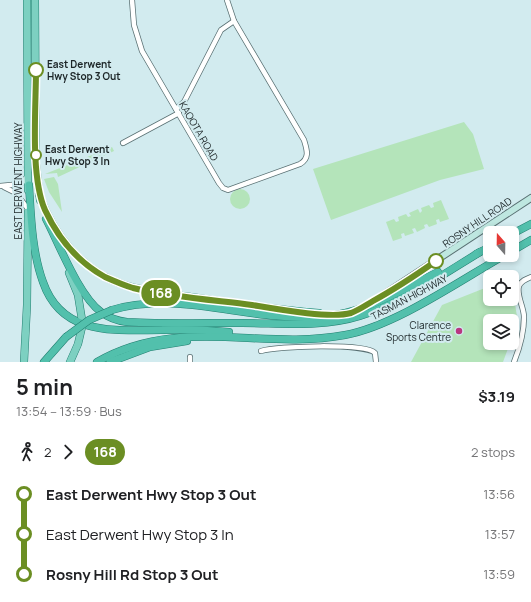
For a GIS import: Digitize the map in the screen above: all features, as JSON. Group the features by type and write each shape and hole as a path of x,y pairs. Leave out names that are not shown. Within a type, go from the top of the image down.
{"highway":[{"path":"28,185 40,275 50,297 58,308 69,317 99,329 198,330 262,335 268,338"},
{"path":"39,194 53,225 70,249 93,269 116,282 133,288 160,293 290,311 342,315"},
{"name":"TASMAN HIGHWAY","path":"46,219 85,295 102,313 127,322 335,322 359,317 378,310 425,285 483,250"},
{"path":"519,230 531,224"},
{"path":"519,247 531,240"},
{"name":"TASMAN HIGHWAY","path":"44,362 66,337 90,320 112,310 132,305 162,304 302,317 342,315 379,303 480,252"},
{"name":"TASMAN HIGHWAY","path":"97,362 138,345 170,338 217,336 330,338 369,329 400,314 492,262"},
{"name":"TASMAN HIGHWAY","path":"110,362 150,347 179,342 203,340 263,340 268,338"}],"main road":[{"name":"EAST DERWENT HIGHWAY","path":"24,362 28,209 27,0"},
{"name":"EAST DERWENT HIGHWAY","path":"35,0 36,164 39,194 56,246 75,286 80,302 82,323 78,344 70,362"},
{"name":"ROSNY HILL ROAD","path":"352,312 393,290 531,198"},
{"path":"519,248 531,243"}],"street":[{"name":"KAOOTA ROAD","path":"132,0 134,25 142,51 224,189 230,189 296,166 306,160 307,148 304,140 234,21"},
{"path":"123,143 177,111 184,102 221,30 234,21 227,0"},
{"path":"1,186 23,183 28,170"},
{"path":"1,186 16,193 28,209"},
{"path":"514,362 524,324 524,311 518,294 519,287 524,280 531,277"},
{"path":"261,351 278,347 336,346 369,349 375,353 376,362"}],"green space":[{"path":"464,122 473,134 484,169 440,180 331,220 313,169"},
{"path":"112,147 114,151 58,177 57,173 45,174"},
{"path":"54,177 58,184 62,212 49,192 44,179"},
{"path":"240,189 247,192 250,199 247,206 240,209 233,206 230,199 233,192"},
{"path":"441,200 449,219 440,222 439,219 436,220 437,224 429,227 427,224 424,225 425,228 417,232 415,228 412,229 414,233 405,236 404,233 401,234 402,238 393,241 386,222 394,219 396,222 399,221 398,217 406,214 408,217 411,216 409,213 418,209 420,213 422,211 421,208 429,205 431,208 434,207 433,203"},
{"name":"Clarence Sports Centre","path":"483,289 483,306 515,306 517,314 483,314 483,350 507,350 503,362 411,362 442,305"}],"bus line":[{"name":"168","path":"36,70 37,173 39,194 53,225 65,243 83,262 103,276 133,288 160,293 290,311 342,315 352,312 387,293 436,261"}],"place":[{"name":"East Derwent Hwy Stop 3 Out","path":"36,70"},
{"name":"East Derwent Hwy Stop 3 In","path":"36,155"},
{"name":"Clarence Sports Centre","path":"459,331"}]}
